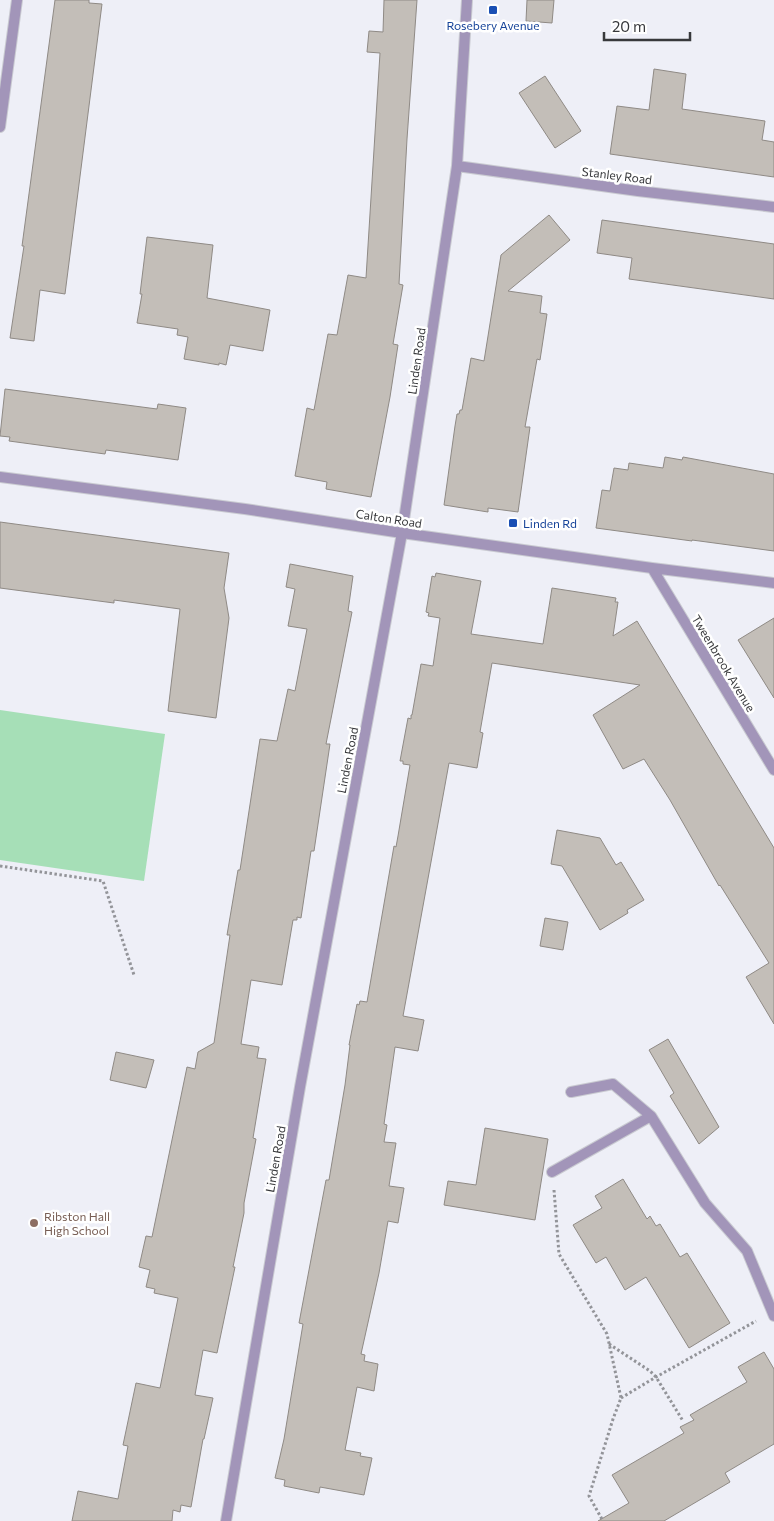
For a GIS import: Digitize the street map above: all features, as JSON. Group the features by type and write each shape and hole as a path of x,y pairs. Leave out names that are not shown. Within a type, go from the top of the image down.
{"street":[{"path":"0,128 17,0"},
{"name":"Linden Road","path":"226,1521 301,1077 402,533 457,166 467,0"},
{"name":"Stanley Road","path":"457,166 638,191 774,207"},
{"name":"Calton Road","path":"0,477 245,508 402,533 774,583"},
{"name":"Tweenbrook Avenue","path":"652,568 774,770"},
{"path":"571,1092 613,1084 651,1116 705,1203 746,1251 773,1314"},
{"path":"552,1172 651,1116"}],"path":[{"path":"0,866 103,881 134,975"},
{"path":"552,1172 559,1254 607,1334 621,1398 589,1496 603,1521"},
{"path":"621,1398 773,1314"},
{"path":"608,1344 650,1371 656,1377 683,1421"}],"green space":[{"path":"0,710 165,734 144,881 0,860"}],"building":[{"path":"55,0 89,0 89,3 102,4 65,294 40,290 34,341 10,338 24,246 22,246"},
{"path":"384,0 417,0 399,284 403,285 393,344 398,345 371,497 326,489 327,482 295,476 307,408 314,410 328,334 337,335 348,275 366,278 380,53 367,52 369,31 383,32"},
{"path":"527,0 554,0 552,23 526,21"},
{"path":"654,69 686,74 682,109 765,121 762,140 774,142 774,177 610,154 617,106 649,110"},
{"path":"545,76 581,131 555,148 519,93"},
{"path":"549,215 570,240 508,291 542,296 540,313 547,314 540,360 537,359 525,427 530,427 518,512 488,508 488,512 444,505 457,414 462,410 471,358 484,361 501,255"},
{"path":"602,220 774,244 774,299 629,279 632,258 597,253"},
{"path":"147,237 213,245 207,298 270,310 263,351 230,345 226,365 184,359 188,337 177,335 178,329 137,323 142,294 140,294"},
{"path":"5,389 157,409 158,404 186,408 178,460 106,450 105,454 9,441 10,437 0,436"},
{"path":"665,457 682,460 683,457 774,474 774,551 596,528 602,490 610,491 614,468 628,470 629,463 663,468"},
{"path":"0,522 229,553 224,588 229,618 216,718 168,711 180,609 114,600 114,603 0,588"},
{"path":"290,564 353,576 348,611 352,612 326,744 330,744 314,851 311,851 301,918 297,917 297,920 293,920 282,985 251,980 241,1044 259,1047 257,1058 266,1059 253,1138 256,1139 233,1267 235,1267 217,1353 203,1350 195,1395 213,1398 203,1439 191,1507 181,1505 180,1512 173,1510 172,1521 72,1521 78,1491 118,1499 128,1446 123,1445 136,1383 160,1388 178,1298 154,1293 155,1289 146,1287 150,1270 139,1267 146,1236 152,1237 187,1067 195,1069 198,1052 214,1043 230,935 227,935 238,870 240,870 260,739 277,741 288,689 295,691 307,629 288,626 295,589 286,587"},
{"path":"436,573 481,581 471,634 543,644 552,588 616,598 615,602 618,602 613,636 637,621 774,848 774,1024 746,977 769,963 719,886 670,800 644,759 623,769 593,715 640,685 492,663 480,732 483,733 477,768 449,763 403,1016 424,1020 418,1051 395,1047 384,1124 387,1125 384,1142 396,1143 389,1186 404,1188 398,1223 388,1221 379,1273 361,1354 365,1355 364,1361 378,1364 374,1391 357,1387 345,1450 361,1453 360,1456 372,1458 364,1495 320,1487 319,1493 284,1486 285,1480 275,1478 284,1439 303,1324 299,1323 326,1180 329,1180 345,1085 349,1045 357,1004 359,1005 360,1001 367,1002 394,846 396,847 398,836 410,765 403,764 403,761 400,761 408,718 411,719 412,715 421,664 433,666 440,618 428,616 429,613 426,612 432,576 435,577"},
{"path":"774,618 774,698 738,640"},
{"path":"557,830 600,838 616,865 621,862 644,900 627,910 628,913 600,930 562,866 551,864"},
{"path":"545,918 568,922 563,950 540,946"},
{"path":"668,1039 719,1127 699,1144 670,1096 674,1093 649,1050"},
{"path":"116,1052 154,1060 146,1088 110,1080"},
{"path":"485,1128 548,1139 535,1220 444,1205 448,1181 476,1185"},
{"path":"623,1179 647,1219 650,1216 656,1226 660,1224 680,1257 687,1253 730,1323 689,1348 646,1277 625,1290 606,1257 596,1263 573,1225 602,1208 595,1196"},
{"path":"764,1352 774,1369 774,1444 725,1473 730,1482 664,1521 598,1521 629,1503 612,1475 684,1433 680,1427 694,1420 690,1415 747,1382 738,1367"}],"place":[{"name":"Rosebery Avenue","path":"493,10"},
{"name":"Linden Rd","path":"513,523"},
{"name":"Ribston Hall High School","path":"34,1223"}]}
